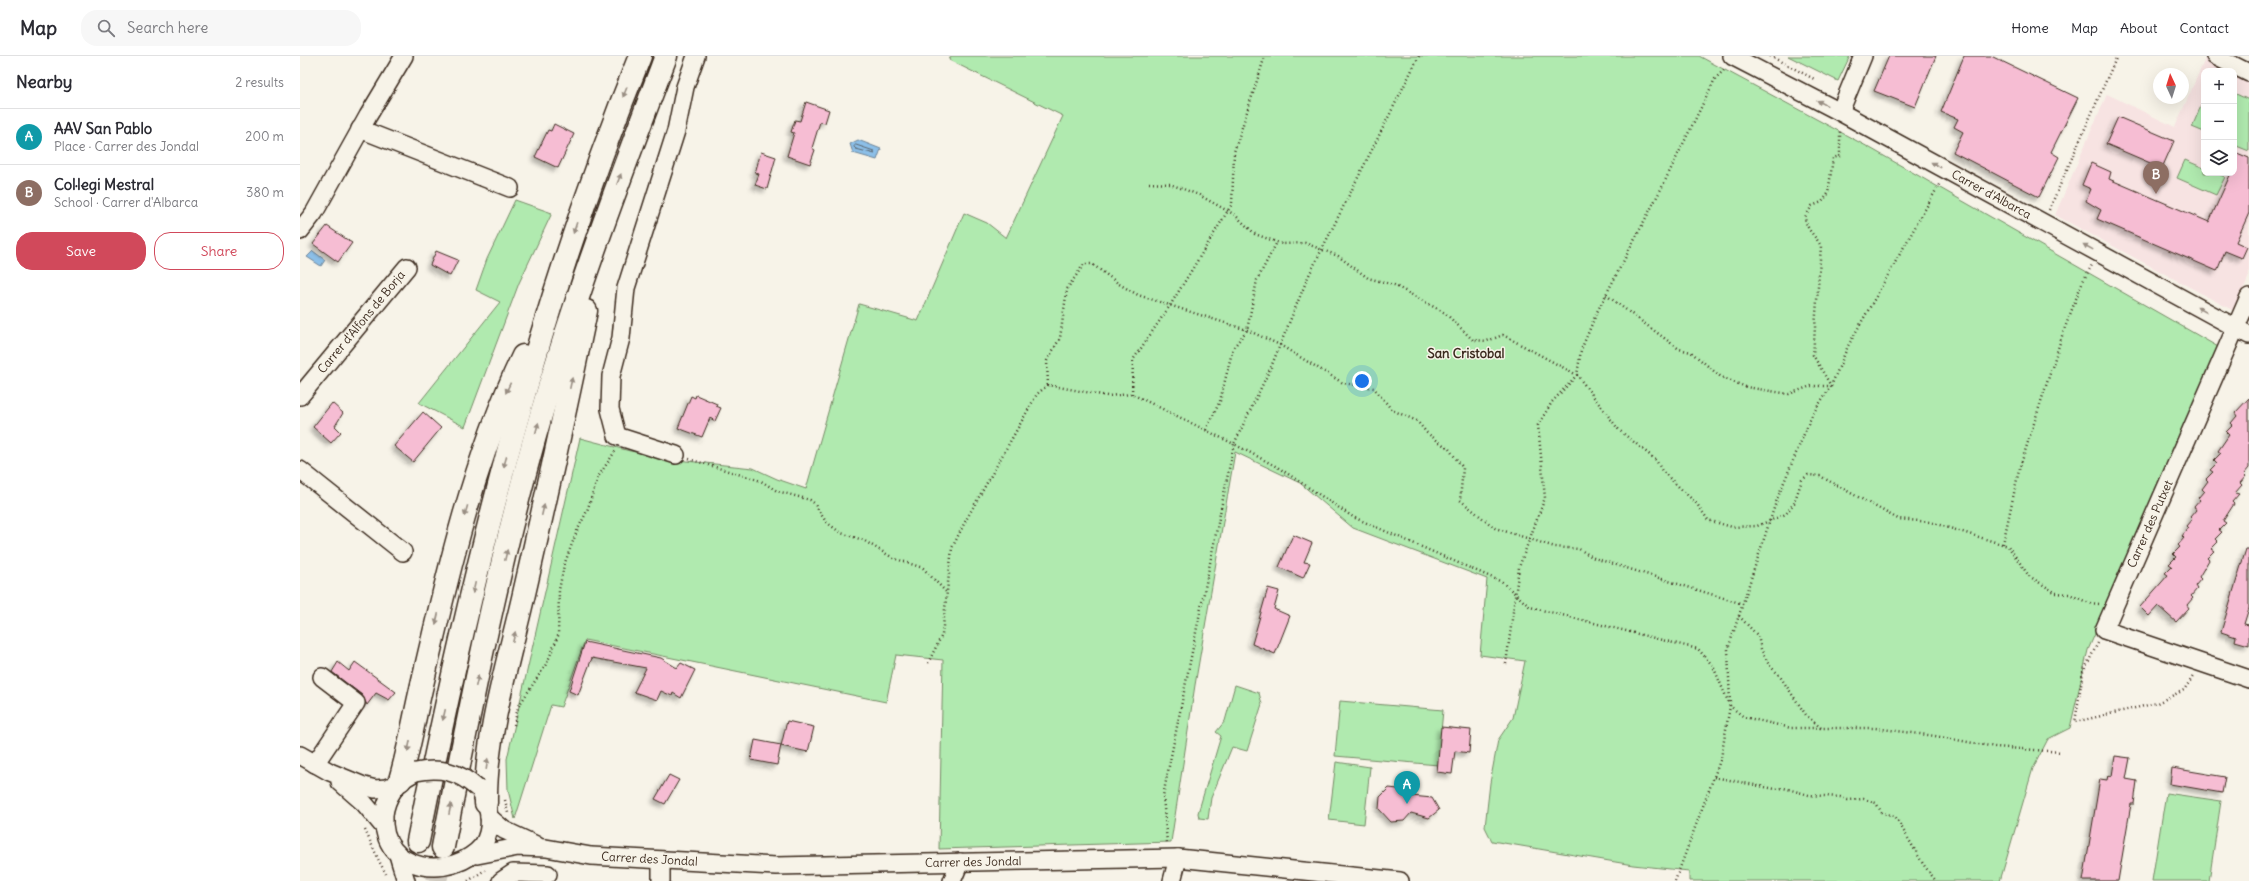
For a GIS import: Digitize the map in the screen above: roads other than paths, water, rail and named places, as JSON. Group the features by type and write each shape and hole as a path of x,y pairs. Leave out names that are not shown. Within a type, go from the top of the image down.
{"highway":[{"path":"418,841 437,744 498,487 519,406 554,290 588,190 640,56"},
{"path":"443,847 465,736 520,491 564,339 605,216 666,56"},
{"path":"489,800 486,776 497,712 563,421 605,216"},
{"path":"404,779 444,590 475,481 502,399 554,290"}],"street":[{"path":"300,231 314,213 360,129 404,56"},
{"path":"676,455 617,436 610,409 611,376 621,338 626,288 676,131 684,87 696,56"},
{"path":"1840,112 1863,56"},
{"path":"2215,56 2249,72"},
{"name":"Carrer d'Albarca","path":"1734,57 1840,112 2242,332"},
{"path":"360,129 510,188"},
{"name":"Carrer d'Alfons de Borja","path":"300,396 407,267"},
{"name":"Carrer des Putxet","path":"2249,297 2242,332 2104,630 2249,679"},
{"path":"300,470 403,552"},
{"path":"315,764 356,703 322,677"},
{"path":"300,754 330,772 375,789 431,769 448,770 467,778 489,800 486,840 478,855 452,875 419,871 399,858"},
{"path":"330,772 364,803 384,827"},
{"path":"404,779 387,802 384,814 384,827 388,842 399,858 406,881"},
{"name":"Carrer des Jondal","path":"489,800 504,830 521,840 549,849"},
{"name":"Carrer des Jondal","path":"478,855 518,847 549,849 591,856 661,860 776,874 960,862 1173,858 1332,878 1400,881"},
{"path":"501,881 514,873 543,879 549,849"},
{"path":"1172,881 1173,858"},
{"path":"661,860 661,881"},
{"path":"952,881 960,862"}],"water":[{"path":"858,140 881,149 877,160 853,153 850,144"},
{"path":"313,251 325,260 321,266 307,257"}],"tunnel":[{"path":"436,881 443,847"}],"place":[{"name":"Col·legi Mestral","path":"2156,194"},
{"name":"AAV San Pablo","path":"1407,804"}],"district":[{"name":"San Cristobal","path":"1466,353"}]}
